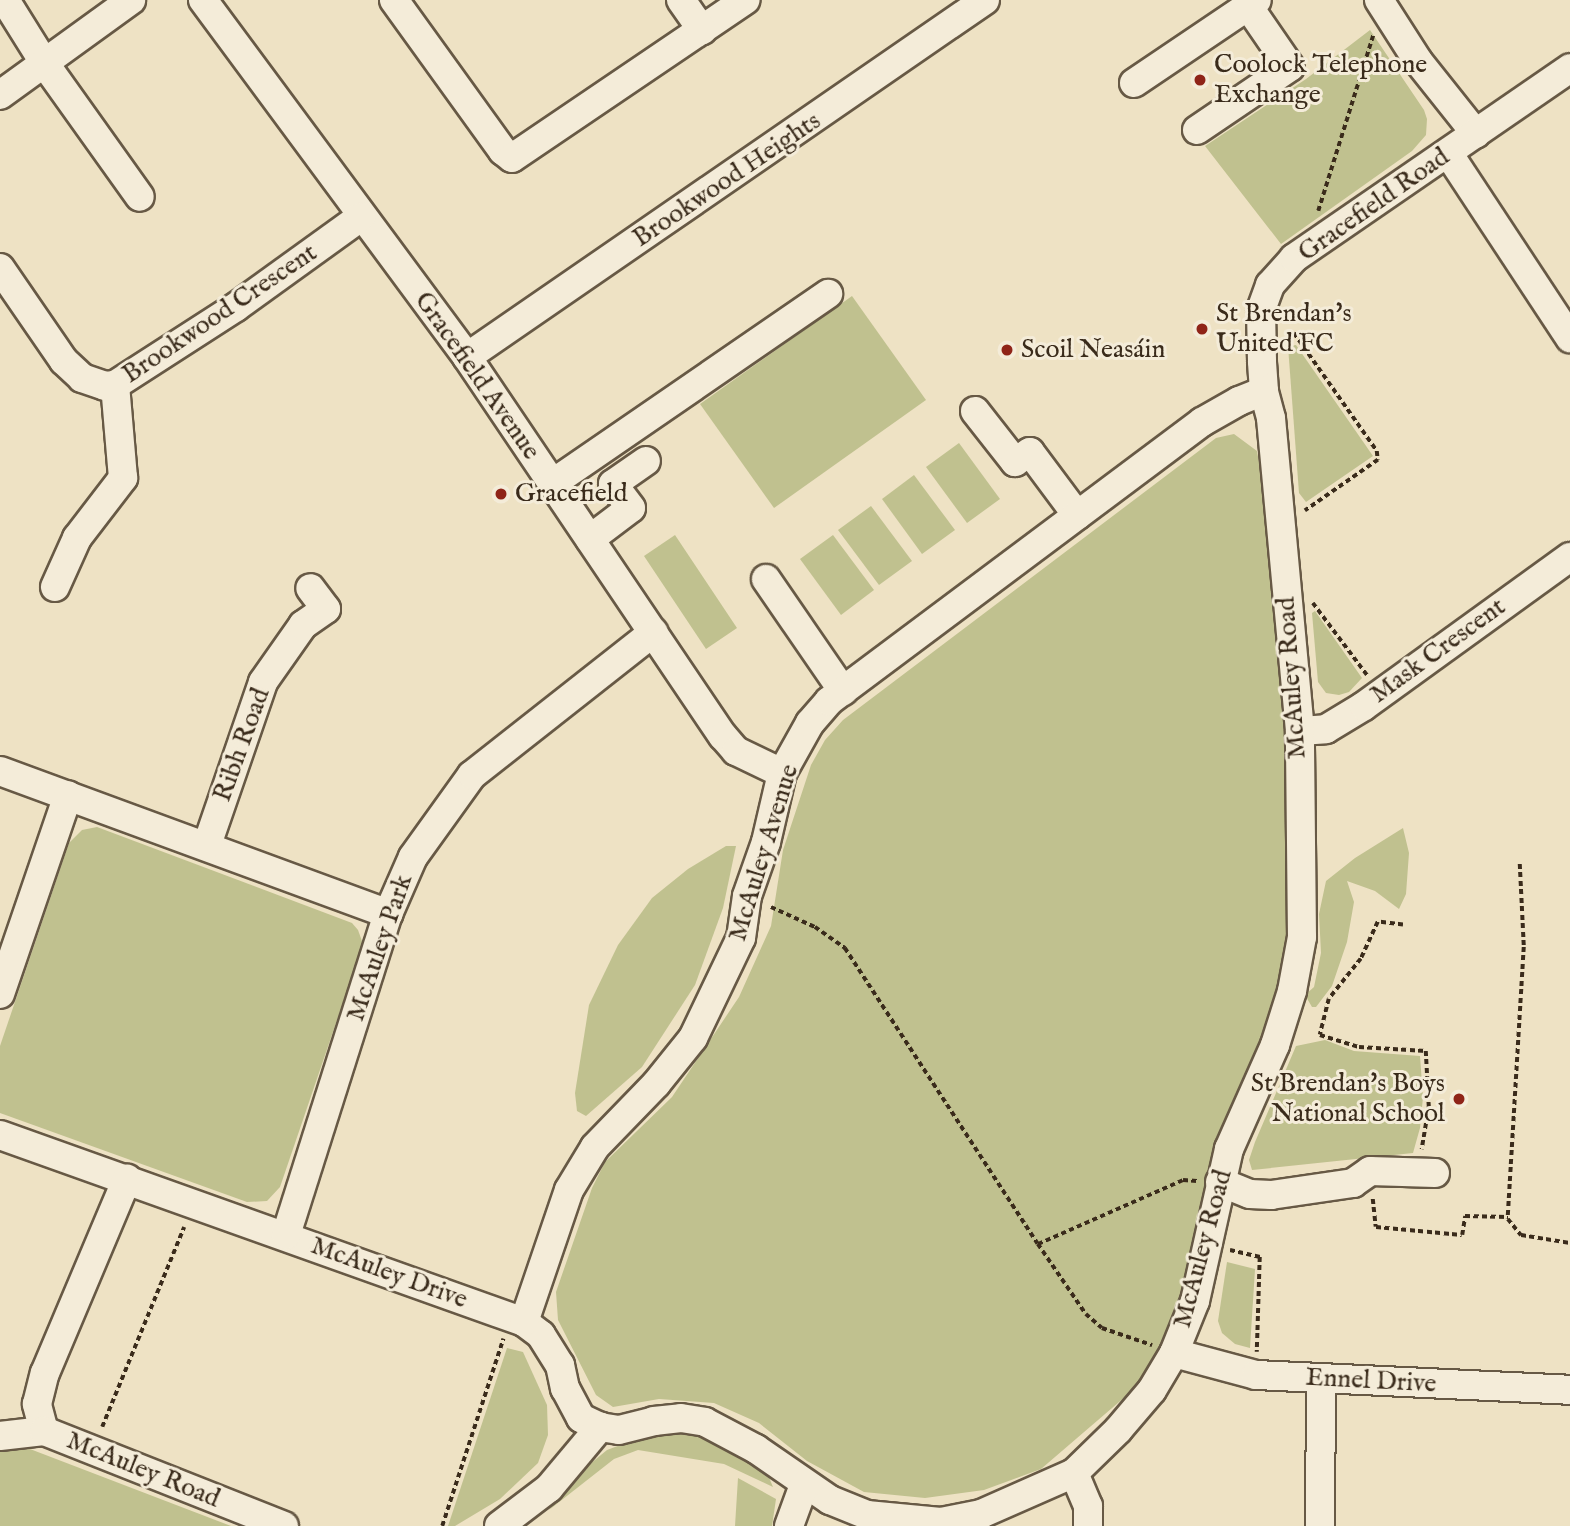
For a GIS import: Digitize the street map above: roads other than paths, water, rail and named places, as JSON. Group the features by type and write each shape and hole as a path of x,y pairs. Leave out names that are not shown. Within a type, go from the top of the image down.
{"street":[{"path":"5,0 45,64 140,197"},
{"path":"0,95 131,0"},
{"name":"Gracefield Avenue","path":"203,0 467,357 736,751 782,773"},
{"path":"394,0 503,151 512,158 745,0"},
{"path":"681,0 702,30"},
{"name":"Brookwood Heights","path":"467,357 985,0"},
{"path":"1134,83 1253,3 1290,67 1197,130"},
{"path":"1385,11 1476,134"},
{"name":"Gracefield Road","path":"1264,391 1261,310 1270,285 1294,258 1570,68"},
{"path":"1448,153 1570,338"},
{"name":"Brookwood Crescent","path":"0,268 64,360 82,378 105,386 114,385 236,307 361,217"},
{"path":"553,484 828,294"},
{"path":"55,587 77,538 123,478 114,385"},
{"name":"McAuley Road","path":"600,1427 619,1430 654,1420 681,1418 705,1422 756,1449 804,1485 830,1500 867,1515 941,1522 991,1510 1074,1473 1152,1391 1174,1353 1195,1301 1229,1149 1275,1045 1292,991 1302,937 1300,731 1271,418 1264,391"},
{"name":"McAuley Avenue","path":"517,1319 569,1191 595,1147 656,1084 692,1038 741,938 747,896 766,842 782,773 810,723 843,691 1202,422 1238,401 1264,391"},
{"path":"975,411 1015,462 1030,452 1077,515"},
{"path":"590,539 631,508 613,484 646,461"},
{"name":"Mask Crescent","path":"1300,731 1326,730 1381,694 1570,557"},
{"path":"766,579 843,691"},
{"name":"Ribh Road","path":"207,845 263,682 303,625 326,609 310,587"},
{"name":"McAuley Park","path":"286,1236 388,914 412,857 472,775 654,632"},
{"path":"0,771 207,845 388,914"},
{"path":"0,994 68,795"},
{"name":"McAuley Drive","path":"0,1135 517,1319 541,1335 561,1365 565,1388 581,1418 600,1427"},
{"path":"1220,1182 1250,1194 1271,1195 1353,1183 1370,1171 1426,1163"},
{"path":"44,1431 37,1404 45,1373 127,1179"},
{"name":"Ennel Drive","path":"1174,1353 1256,1375 1570,1390"},
{"path":"1320,1526 1321,1380"},
{"path":"499,1526 549,1488 600,1427"},
{"name":"McAuley Road","path":"0,1436 44,1431 284,1526"},
{"path":"1074,1473 1088,1506 1088,1526"},
{"path":"789,1526 804,1485"}],"place":[{"name":"Coolock Telephone Exchange","path":"1200,80"},
{"name":"St Brendan's United FC","path":"1202,329"},
{"name":"Scoil Neasáin","path":"1007,350"},
{"name":"Gracefield","path":"501,494"},
{"name":"St Brendan's Boys National School","path":"1459,1099"}]}
